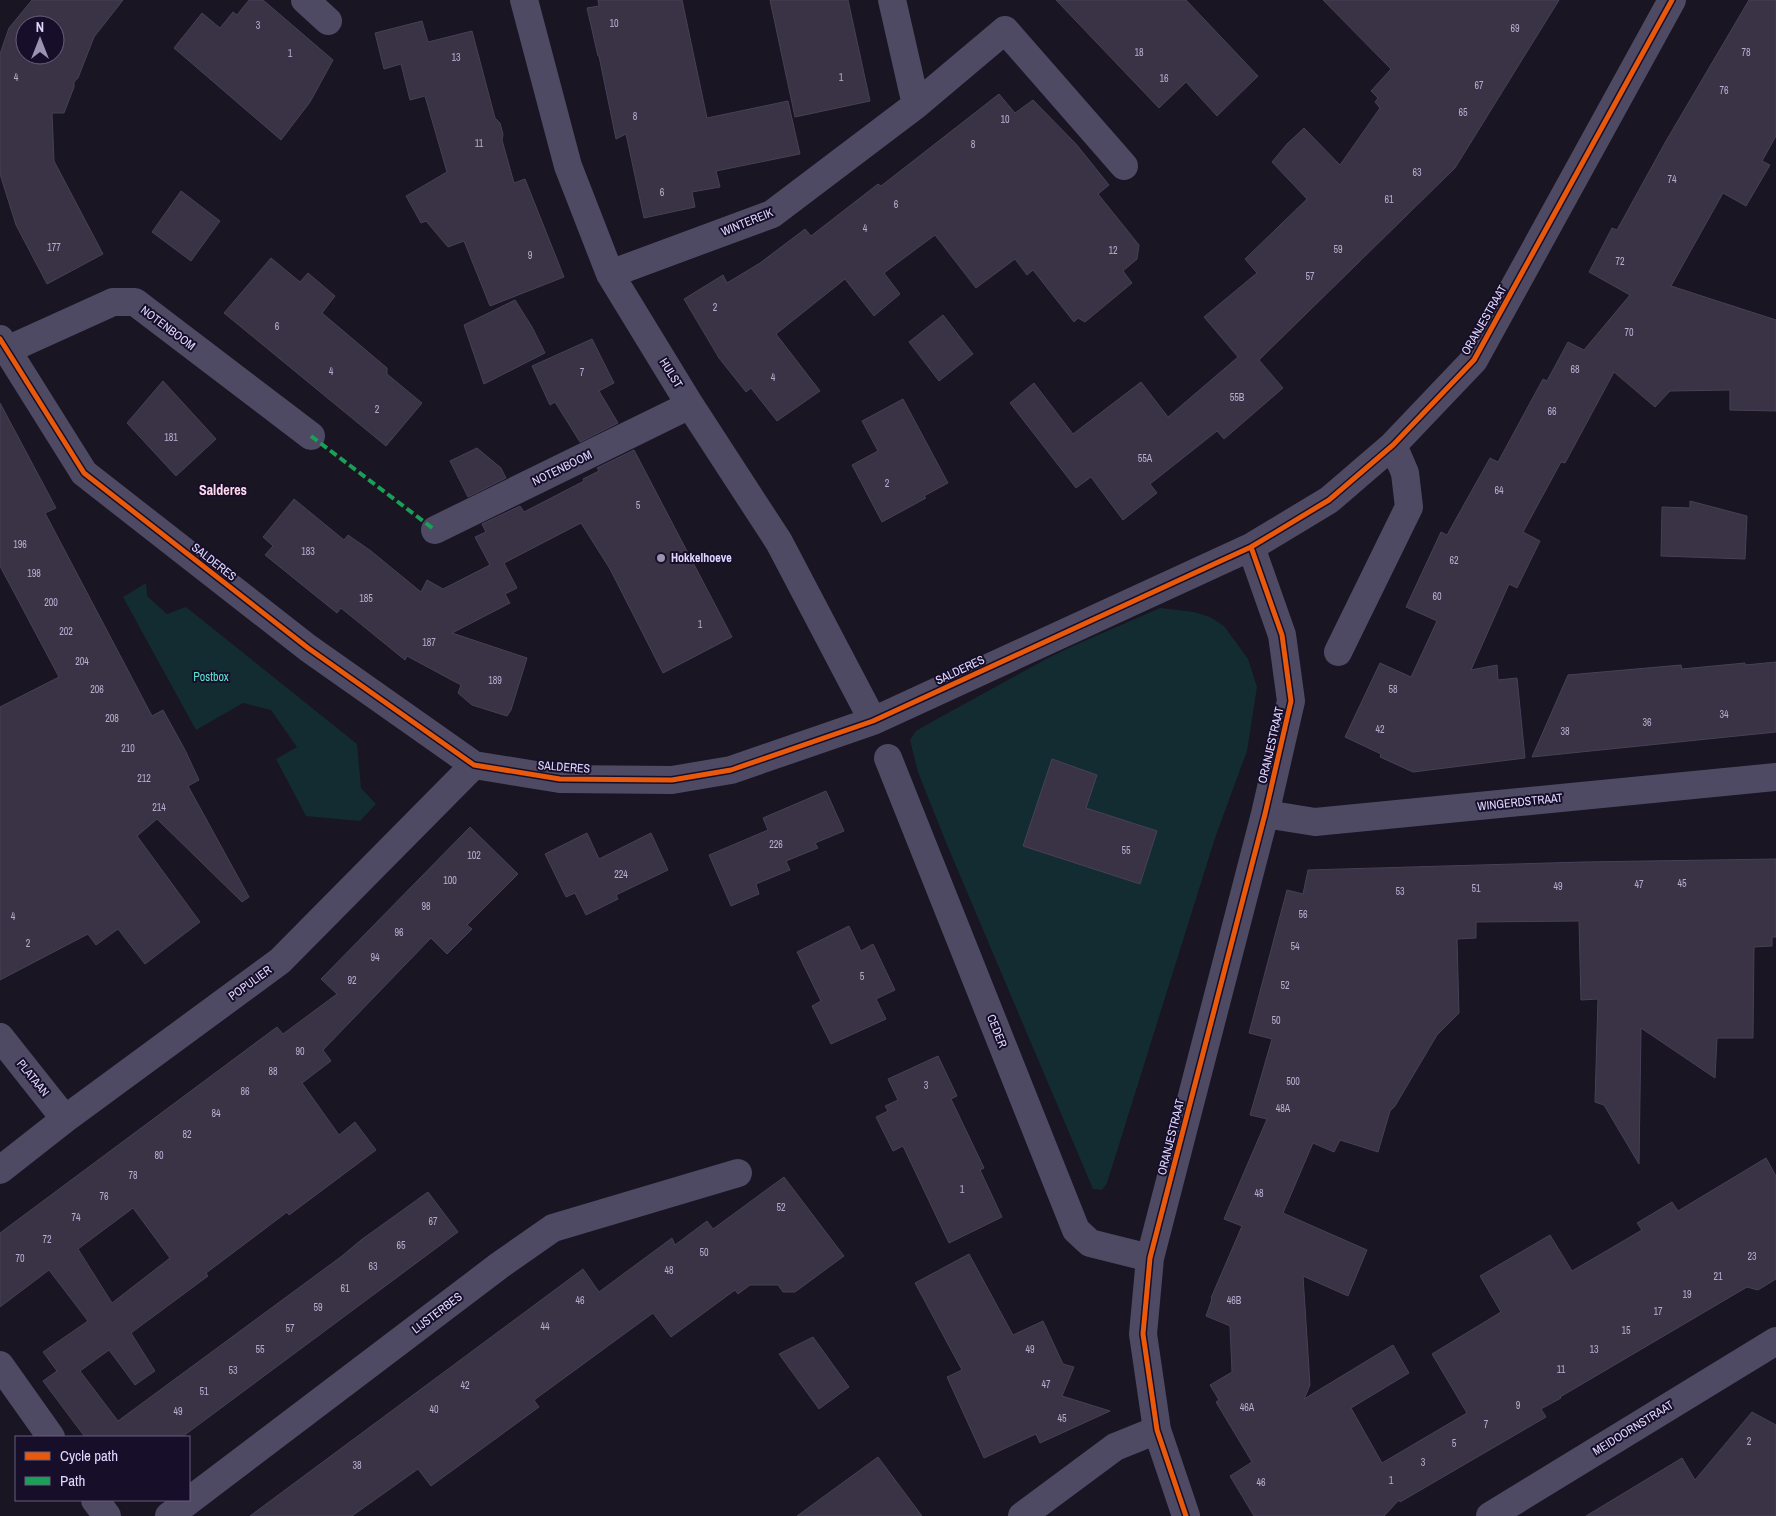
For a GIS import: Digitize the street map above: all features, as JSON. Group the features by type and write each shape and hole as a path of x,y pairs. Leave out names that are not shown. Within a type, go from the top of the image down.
{"street":[{"path":"305,0 328,21"},
{"name":"HULST","path":"524,0 568,166 610,274 690,404 779,542 873,721"},
{"path":"892,0 916,105"},
{"name":"ORANJESTRAAT","path":"1186,1516 1157,1430 1143,1334 1150,1258 1265,814 1291,701 1282,635 1251,547 1329,500 1393,445 1474,360 1663,3"},
{"name":"WINTEREIK","path":"610,274 772,214 916,105 1005,30 1124,166"},
{"name":"NOTENBOOM","path":"4,345 114,302 135,302 310,436"},
{"name":"SALDERES","path":"4,345 84,473 308,648 474,765 560,779 672,780 732,770 873,721 1251,547"},
{"name":"NOTENBOOM","path":"434,530 690,404"},
{"path":"1338,652 1409,507 1405,473 1393,445"},
{"name":"CEDER","path":"888,758 1076,1230 1090,1243 1150,1258"},
{"name":"POPULIER","path":"0,1170 280,961 474,765"},
{"name":"WINGERDSTRAAT","path":"1265,814 1316,822 1776,777"},
{"name":"PLATAAN","path":"0,1037 66,1119"},
{"name":"LIJSTERBES","path":"190,1500 500,1265 554,1228 738,1173"},
{"name":"MEIDOORNSTRAAT","path":"1490,1516 1770,1353"},
{"path":"0,1365 50,1436"},
{"path":"1022,1516 1115,1448 1157,1430"},
{"path":"96,1501 106,1516"},
{"name":"LIJSTERBES","path":"169,1516 189,1501"}],"green space":[{"name":"Postbox","path":"146,583 147,596 167,614 186,607 357,744 361,788 376,804 360,821 306,816 276,759 297,747 271,710 243,703 196,730 123,597"},
{"path":"1160,608 1194,612 1210,617 1224,626 1248,659 1257,687 1247,751 1215,838 1107,1183 1102,1190 1093,1189 945,840 918,772 910,740 916,731 1048,658"}],"building":[{"path":"32,0 123,0 94,37 78,78 74,82 74,87 64,113 52,113 54,161 103,254 47,284 16,225 0,174 0,54 9,28 15,21 15,65 65,65 65,15 20,15"},
{"path":"249,0 263,0 333,60 310,102 281,140 174,48 202,13 220,28 233,12 237,15"},
{"path":"598,0 682,0 707,118 788,101 800,154 716,171 720,187 692,192 695,207 644,218 626,134 616,139 587,8 599,6"},
{"path":"770,0 848,0 870,101 795,117"},
{"path":"1056,0 1186,0 1258,76 1217,116 1186,82 1159,108"},
{"path":"1323,0 1559,0 1455,168 1259,360 1283,388 1224,439 1217,431 1150,484 1157,493 1123,520 1091,477 1076,488 1010,403 1034,383 1073,434 1141,382 1168,417 1238,357 1204,317 1257,273 1245,259 1307,199 1272,162 1304,128 1340,165 1380,108 1375,102 1378,98 1371,91 1391,69"},
{"path":"1749,0 1776,0 1776,136 1762,161 1770,165 1746,206 1723,193 1671,286 1776,320 1776,411 1730,410 1730,390 1670,391 1655,407 1614,372 1565,463 1561,462 1523,532 1540,541 1517,588 1509,584 1471,670 1497,665 1498,680 1517,678 1525,758 1413,772 1380,757 1381,754 1345,737 1380,663 1411,677 1437,621 1406,607 1441,532 1447,535 1490,458 1498,462 1543,379 1547,381 1568,342 1584,350 1630,295 1589,272 1612,228 1617,230 1666,141"},
{"path":"422,21 428,42 472,31 495,118 500,123 503,134 502,140 514,183 525,179 564,277 490,306 464,241 448,247 426,221 421,223 406,196 447,172 425,96 410,100 401,64 384,69 375,33"},
{"path":"999,94 1015,113 1033,100 1076,144 1109,185 1098,194 1139,245 1137,259 1123,271 1132,283 1085,322 1078,318 1074,322 1033,270 1027,275 1015,259 976,288 935,235 884,273 900,294 874,316 845,279 776,334 820,391 777,421 751,388 746,392 719,358 684,299 723,275 727,283 760,263 805,229 811,236 878,184 881,186"},
{"path":"181,191 220,221 191,261 152,232"},
{"path":"271,258 300,282 308,273 335,296 322,313 387,368 387,374 422,403 386,446 224,313"},
{"path":"515,300 545,353 484,384 464,325"},
{"path":"943,315 973,354 939,381 909,342"},
{"path":"592,339 614,383 599,391 618,423 580,442 555,402 550,405 532,366"},
{"path":"163,381 216,439 176,476 127,423"},
{"path":"903,399 948,483 924,496 926,498 882,522 852,465 878,451 862,421"},
{"path":"0,403 56,508 45,513 152,716 163,710 185,750 199,780 188,786 249,897 242,902 157,819 137,836 200,922 145,964 118,929 96,945 88,934 0,980 0,707 59,677 0,566"},
{"path":"477,448 501,468 506,478 468,497 450,461"},
{"path":"634,450 732,637 663,673 610,569 581,523 504,563 517,588 505,594 510,603 452,633 527,658 511,710 507,716 472,705 458,693 461,685 407,656 405,660 341,608 337,613 265,555 273,546 263,537 294,499 344,540 348,535 371,551 421,592 427,580 443,589 490,565 475,537 486,532 482,524 520,506 524,512 584,481 583,479 599,471 597,468"},
{"path":"1690,501 1747,516 1745,559 1661,556 1662,507 1690,508"},
{"path":"1776,662 1776,732 1532,757 1568,675 1681,665 1682,669"},
{"path":"1052,759 1097,775 1086,808 1157,831 1140,884 1023,846"},
{"path":"826,791 844,831 815,843 818,848 786,861 790,870 756,884 759,894 731,906 709,855 768,830 763,818"},
{"path":"470,827 518,874 467,925 472,929 447,954 431,938 323,1050 331,1061 302,1083 339,1135 355,1122 376,1150 289,1215 287,1212 206,1273 208,1276 131,1333 155,1371 135,1385 109,1350 80,1371 118,1421 428,1192 458,1232 183,1436 84,1436 43,1381 57,1371 43,1352 88,1321 49,1270 0,1307 0,1233 277,1027 283,1034 337,994 321,979","holes":["133,1208 170,1258 112,1303 78,1249"]},
{"path":"587,833 599,859 651,833 668,870 616,895 618,899 586,915 575,893 566,897 545,854"},
{"path":"1776,859 1776,937 1772,937 1772,946 1754,947 1753,1038 1717,1038 1715,1078 1641,1028 1639,1164 1604,1105 1595,1102 1598,999 1581,1000 1579,921 1476,922 1476,938 1457,939 1459,1013 1437,1035 1395,1106 1390,1111 1378,1152 1340,1140 1334,1152 1313,1143 1283,1213 1367,1250 1348,1296 1303,1276 1310,1385 1304,1399 1393,1345 1409,1373 1351,1408 1382,1463 1467,1413 1432,1354 1501,1312 1480,1276 1550,1235 1572,1271 1642,1230 1637,1223 1672,1202 1678,1211 1766,1158 1776,1176 1776,1279 1758,1290 1747,1287 1560,1397 1541,1409 1546,1417 1400,1502 1399,1500 1384,1516 1254,1516 1230,1476 1252,1462 1216,1402 1219,1400 1210,1385 1232,1372 1230,1326 1206,1316 1211,1298 1242,1226 1224,1219 1267,1119 1250,1115 1272,1039 1249,1033 1287,890 1303,894 1308,870 1583,862"},
{"path":"849,926 861,951 873,944 895,990 876,999 886,1019 831,1044 812,1006 821,1001 797,952"},
{"path":"938,1056 957,1096 951,1099 984,1168 980,1170 1002,1217 949,1243 903,1146 893,1151 876,1117 888,1111 885,1106 898,1100 888,1079"},
{"path":"784,1177 844,1256 795,1292 783,1292 778,1285 750,1285 738,1294 735,1290 671,1337 653,1313 534,1400 539,1407 431,1486 418,1469 352,1516 250,1516 583,1269 599,1292 672,1238 675,1245 707,1221 713,1229"},
{"path":"969,1254 1013,1335 1043,1321 1063,1364 1074,1367 1062,1396 1110,1411 1040,1443 1036,1434 984,1458 947,1377 962,1370 915,1283"},
{"path":"813,1337 849,1387 819,1409 779,1354"},
{"path":"1752,1412 1776,1425 1776,1516 1586,1516 1682,1458 1695,1480"},
{"path":"878,1457 922,1516 797,1516"}],"marked path":[{"path":"311,436 435,530"}],"cycle path":[{"path":"0,339 84,473 308,648 474,765 560,779 672,780 731,770 873,721 1251,547 1329,500 1393,445 1474,360 1672,0"},
{"path":"1186,1516 1157,1430 1143,1334 1150,1258 1265,814 1291,701 1282,635 1251,547"}],"place":[{"name":"Hokkelhoeve","path":"661,558"}],"district":[{"name":"Salderes","path":"223,490"}]}
